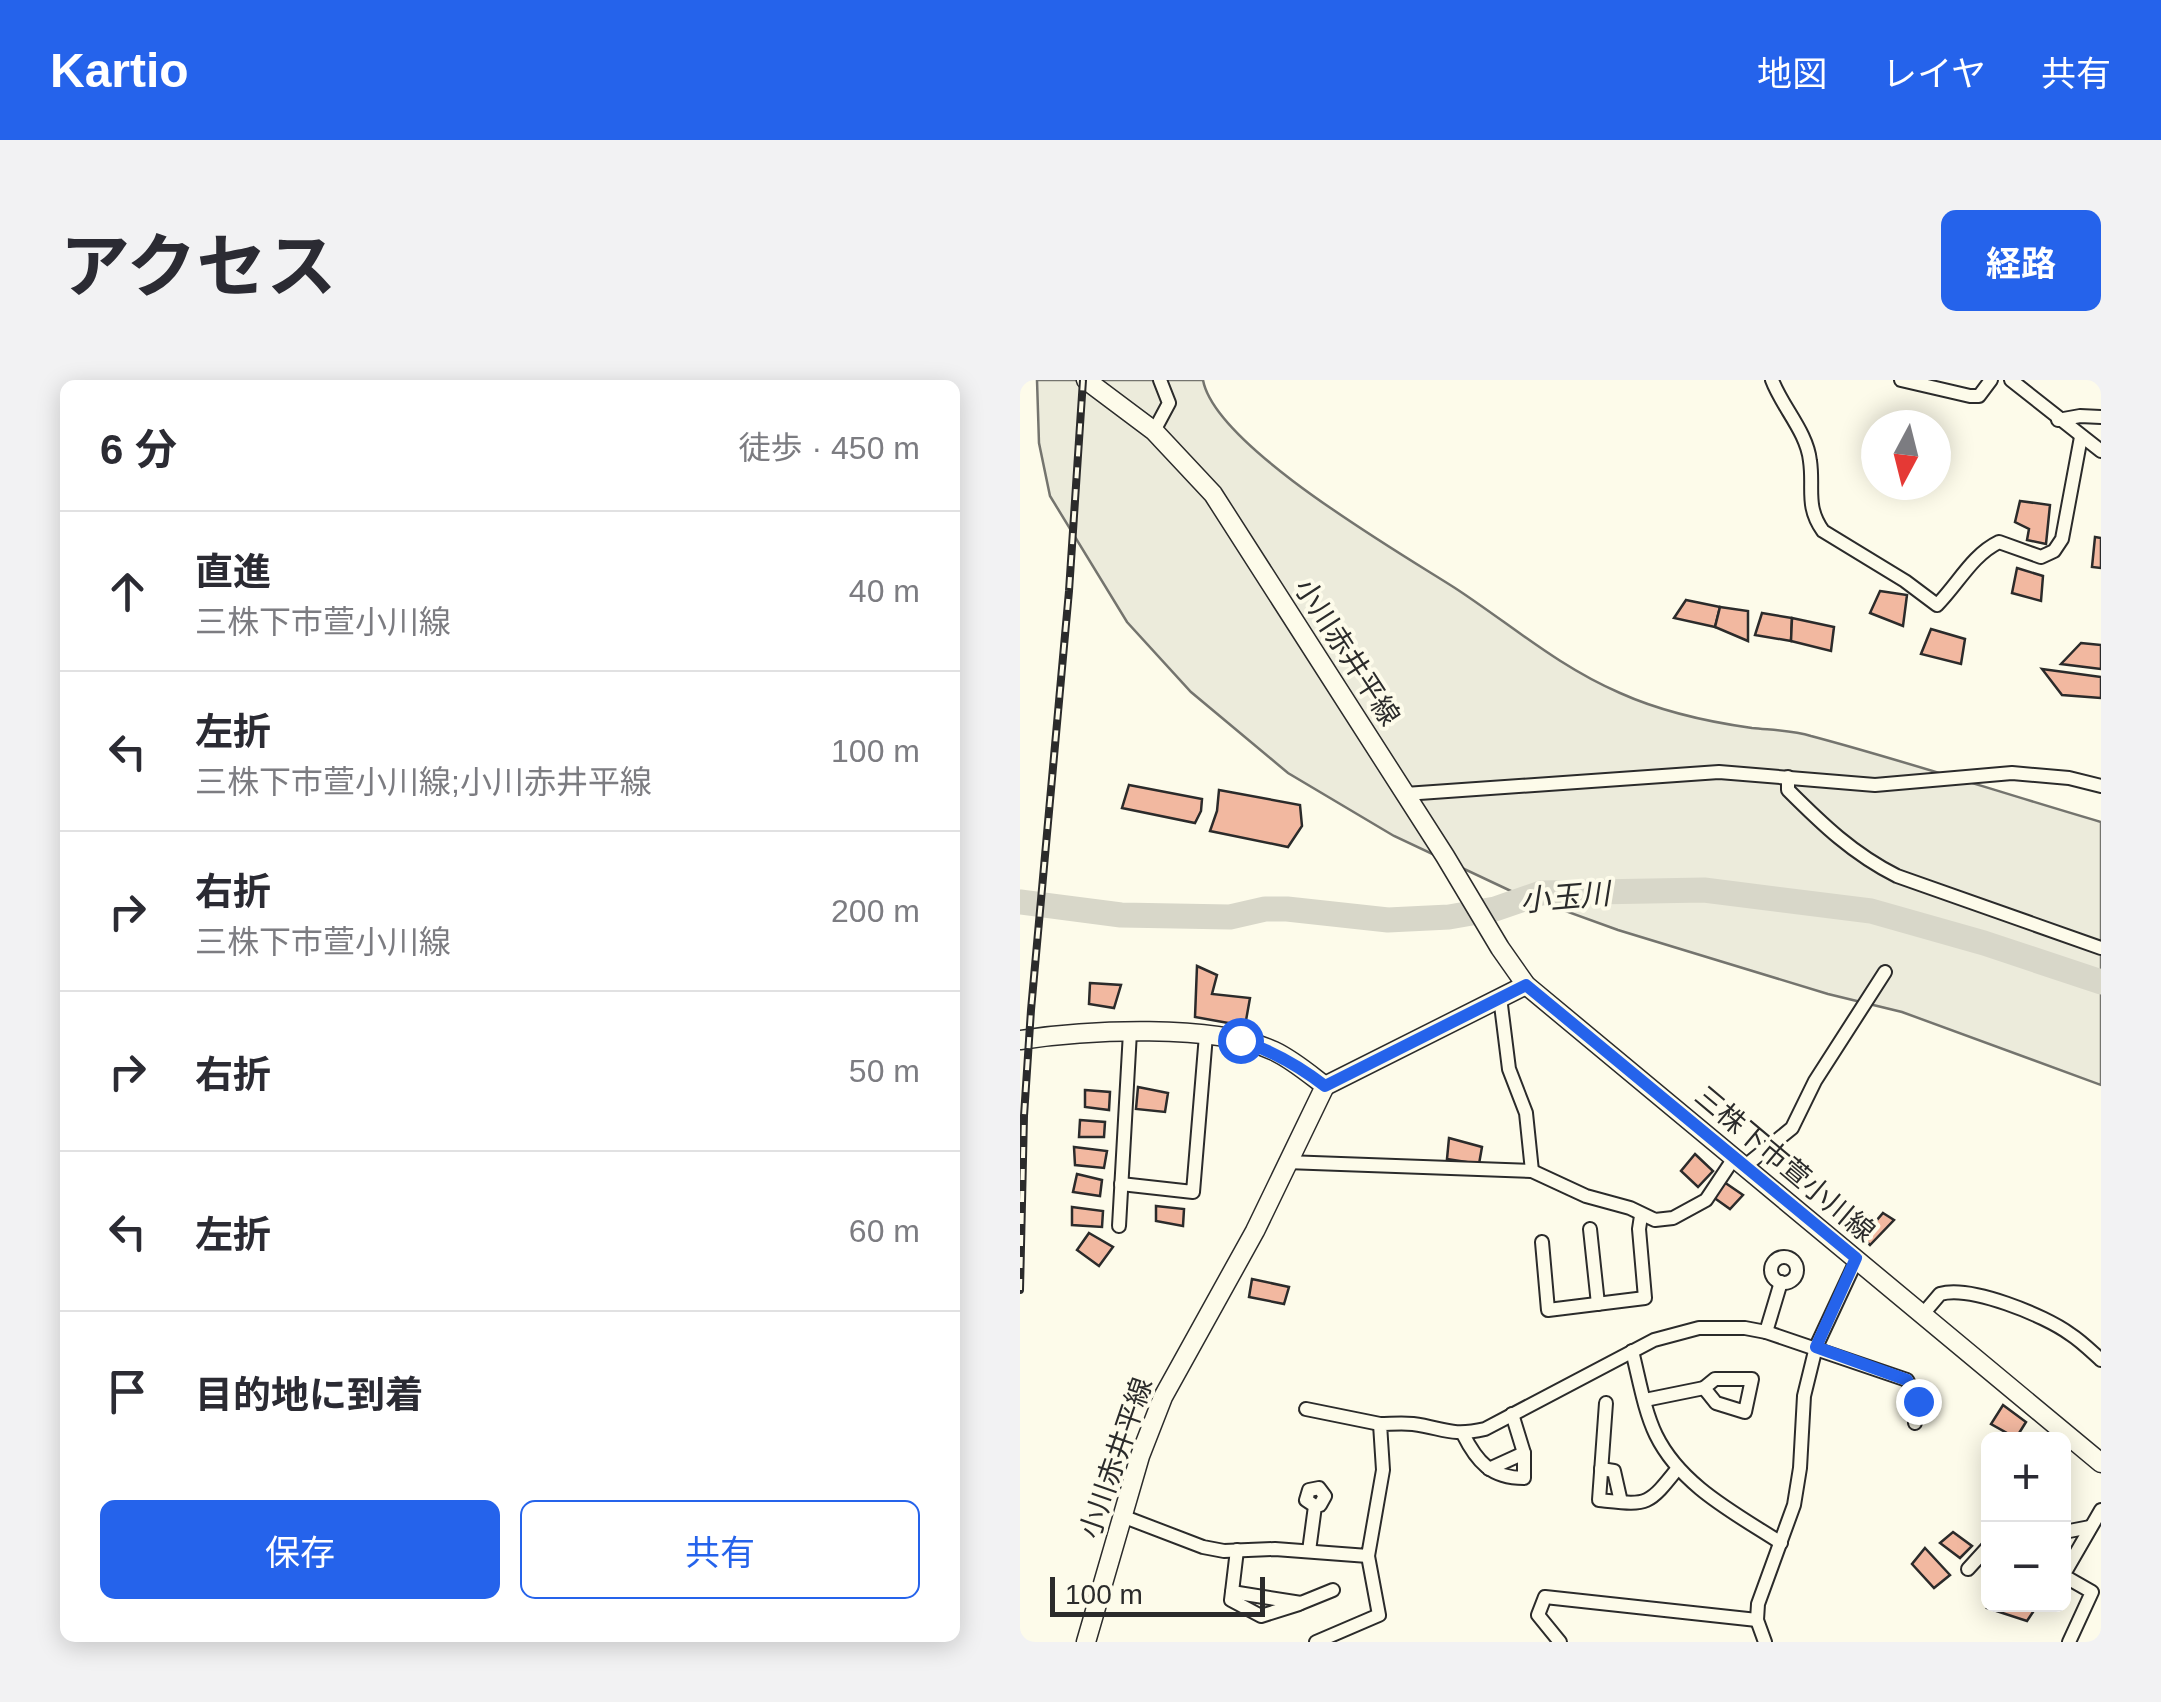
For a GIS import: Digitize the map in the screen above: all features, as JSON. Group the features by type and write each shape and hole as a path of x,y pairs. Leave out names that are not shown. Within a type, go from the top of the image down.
{"main road":[{"name":"小川赤井平線","path":"1086,380 1154,432 1213,494 1526,985"},
{"path":"1020,1040 1130,1032 1240,1040 1272,1050 1325,1086 1526,985"},
{"name":"三株下市萱小川線","path":"1526,985 2101,1463"},
{"name":"小川赤井平線","path":"1086,1642 1122,1516 1163,1397 1255,1231 1325,1086"}],"street":[{"path":"1154,432 1170,403 1160,380"},
{"path":"1772,380 1810,457 1809,499 1822,531 1905,580 1937,605 1959,583 1977,556 1999,542 2041,557 2054,551 2062,538 2082,438"},
{"path":"1902,380 1980,396 1992,380"},
{"path":"2011,380 2101,451"},
{"path":"2058,420 2101,416"},
{"path":"1406,794 1719,772 1875,784 2012,773 2069,778 2101,786"},
{"path":"1788,776 1788,790 1842,844 1868,862 1897,876 2101,948"},
{"path":"1286,1162 1532,1171 1642,1216 1655,1220 1673,1218 1706,1200 1739,1162 1792,1128 1815,1081 1885,972"},
{"path":"1500,996 1509,1069 1526,1112 1532,1171"},
{"path":"1119,1226 1130,1032"},
{"path":"1121,1184 1193,1192 1206,1035"},
{"path":"1542,1242 1548,1310 1645,1298 1639,1229 1642,1216"},
{"path":"1590,1229 1598,1304"},
{"path":"1765,1642 1756,1620 1758,1604 1794,1505 1804,1396 1816,1347 1856,1258"},
{"path":"1766,1332 1780,1282"},
{"path":"1923,1314 1940,1294 1968,1292 2043,1319 2101,1360"},
{"path":"1306,1410 1463,1434 1485,1429 1654,1340 1699,1328 1735,1328 1766,1332 1816,1347 1907,1380 1918,1401 1915,1424"},
{"path":"1632,1351 1654,1431 1678,1468 1704,1492 1780,1543"},
{"path":"1646,1400 1704,1388"},
{"path":"1606,1403 1599,1500 1638,1504 1653,1499 1678,1468"},
{"path":"1463,1434 1474,1456 1489,1468 1506,1478 1524,1478 1524,1453 1512,1414"},
{"path":"1316,1642 1378,1615 1368,1556 1383,1470 1380,1424"},
{"path":"1489,1468 1524,1453"},
{"path":"1602,1469 1614,1471 1621,1502"},
{"path":"1309,1551 1315,1506"},
{"path":"2071,1562 2101,1510"},
{"path":"1122,1516 1204,1547 1368,1556"},
{"path":"2071,1531 2090,1527"},
{"path":"1237,1550 1231,1600 1261,1616 1333,1590"},
{"path":"1968,1569 1981,1555"},
{"path":"2069,1642 2092,1592 2071,1579"},
{"path":"1560,1642 1538,1615 1545,1598 1756,1620"}],"shaded area":[{"path":"1037,380 1203,380 1215,406 1239,435 1312,495 1555,658 1635,699 1719,723 1804,734 2101,822 2101,1085 1902,1012 1828,994 1618,930 1513,892 1394,836 1288,773 1191,692 1127,622 1050,496 1039,443"}],"building":[{"path":"2020,501 2050,505 2046,544 2027,540 2029,529 2015,522"},
{"path":"2095,537 2101,538 2101,568 2092,567"},
{"path":"2017,568 2043,576 2041,601 2012,593"},
{"path":"1880,591 1907,595 1903,626 1870,613"},
{"path":"1686,600 1720,607 1715,627 1674,618"},
{"path":"1720,607 1748,611 1748,641 1715,627"},
{"path":"1762,613 1792,618 1791,641 1755,635"},
{"path":"1792,618 1834,627 1831,651 1791,641"},
{"path":"1931,629 1965,639 1961,664 1921,654"},
{"path":"2081,643 2101,645 2101,669 2061,664"},
{"path":"2042,669 2101,677 2101,698 2062,695"},
{"path":"1129,785 1202,799 1201,811 1195,823 1122,808"},
{"path":"1219,790 1300,805 1302,826 1288,847 1210,831"},
{"path":"1197,966 1217,975 1212,994 1250,998 1245,1026 1195,1017"},
{"path":"1090,983 1121,985 1114,1008 1089,1004"},
{"path":"1138,1087 1168,1093 1165,1112 1136,1109"},
{"path":"1085,1090 1110,1092 1109,1110 1085,1107"},
{"path":"1080,1120 1105,1122 1104,1137 1079,1137"},
{"path":"1449,1138 1482,1147 1479,1164 1447,1159"},
{"path":"1074,1147 1107,1151 1104,1168 1075,1165"},
{"path":"1695,1154 1713,1171 1698,1187 1681,1171"},
{"path":"1077,1174 1102,1180 1100,1196 1073,1192"},
{"path":"1724,1182 1743,1195 1730,1209 1713,1197"},
{"path":"1156,1206 1184,1209 1183,1226 1156,1221"},
{"path":"1072,1207 1103,1211 1102,1227 1072,1225"},
{"path":"1883,1213 1894,1220 1870,1245 1851,1227 1865,1214 1876,1221"},
{"path":"1089,1233 1113,1247 1099,1266 1077,1250"},
{"path":"1252,1279 1289,1287 1284,1304 1249,1297"},
{"path":"2003,1405 2026,1422 2020,1432 2005,1432 1991,1424"},
{"path":"1953,1532 1972,1546 1960,1558 1940,1543"},
{"path":"1925,1548 1950,1575 1934,1588 1912,1564"},
{"path":"1999,1612 2033,1612 2027,1621"}],"waterway":[{"name":"小玉川","path":"1020,902 1121,915 1230,917 1265,909 1287,909 1388,920 1449,917 1495,909 1541,893 1704,890 1871,911 2101,982"}],"railway":[{"path":"1020,1290 1031,1010 1069,591 1083,380"}],"route":[{"path":"1240,1040 1272,1050 1325,1086 1526,985 1856,1258 1816,1347 1907,1380 1918,1401"}]}
